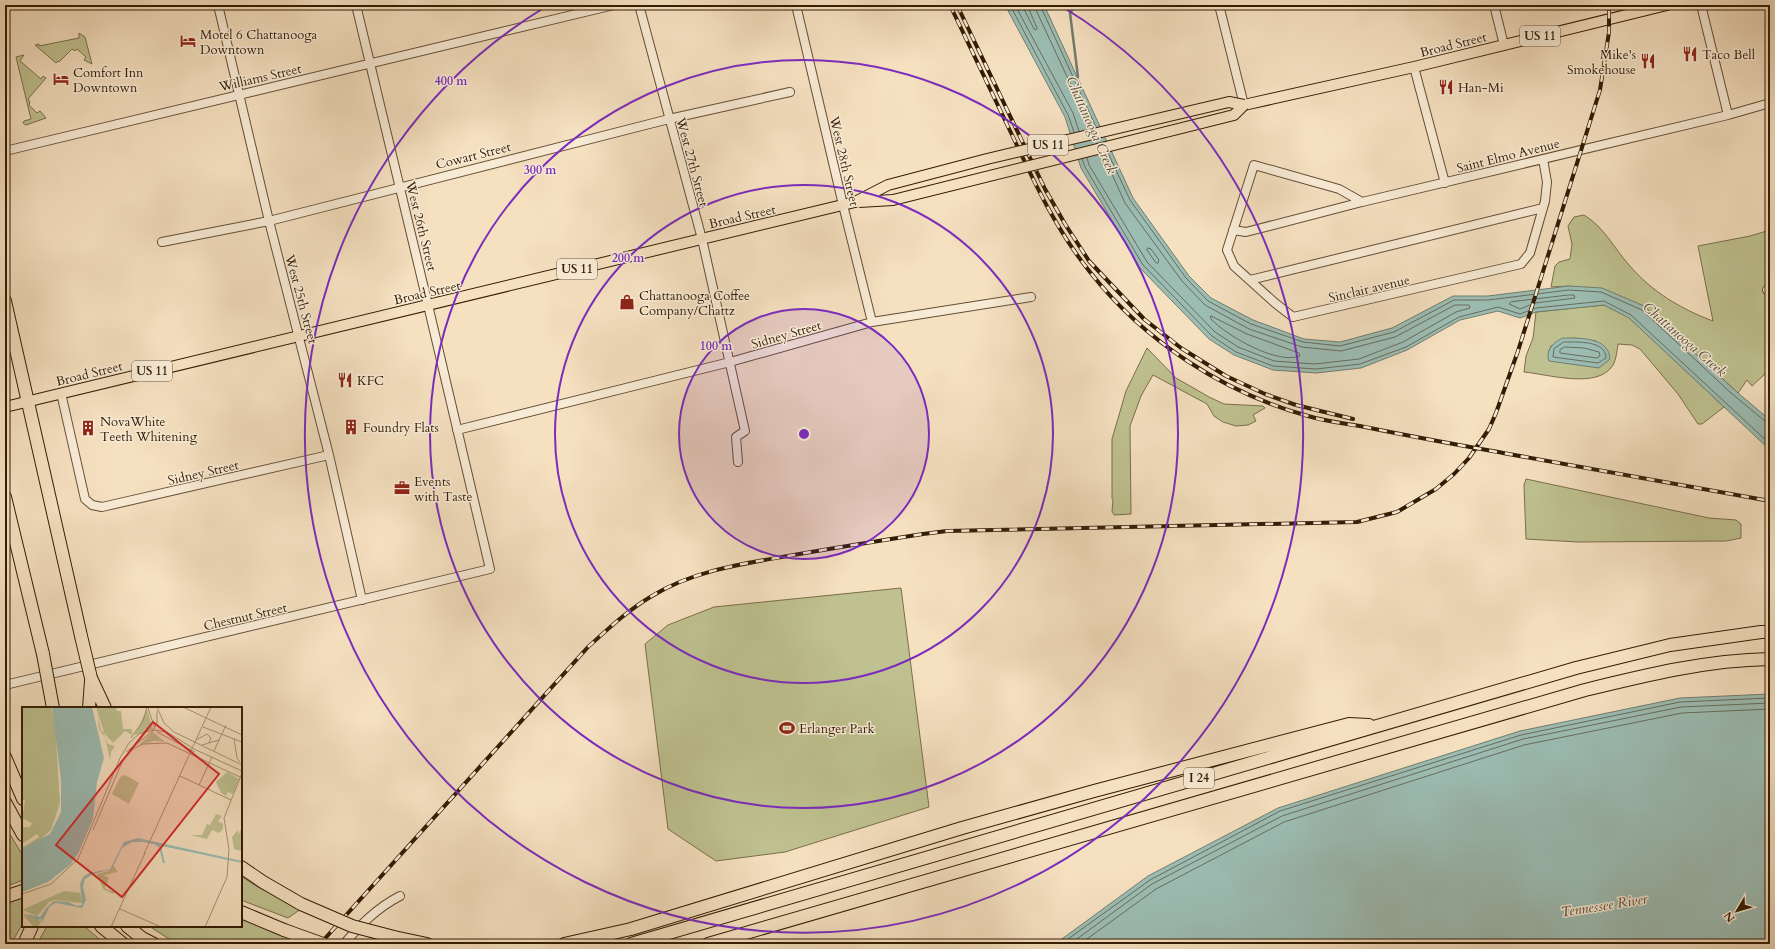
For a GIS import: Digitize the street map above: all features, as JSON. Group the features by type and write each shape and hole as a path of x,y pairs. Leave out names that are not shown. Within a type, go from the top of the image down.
{"highway":[{"path":"5,301 91,678 105,707"},
{"path":"5,497 43,654 53,707"},
{"name":"I 24","path":"632,944 1598,663 1670,646 1761,632 1770,632"},
{"name":"I 24","path":"708,944 1585,690 1654,673 1699,665 1770,659"},
{"path":"89,707 91,678"},
{"path":"564,944 631,929 962,828 1102,789 1350,724 1378,726"},
{"path":"5,757 22,797"},
{"path":"5,802 22,833"},
{"path":"242,868 275,890 301,904 352,926 427,944"},
{"path":"5,897 22,891"},
{"path":"242,912 323,944"},
{"path":"24,944 32,927"},
{"path":"101,927 123,944"},
{"path":"128,927 142,938 154,944"}],"main road":[{"name":"Broad Street","path":"855,202 888,185 987,159 1229,102 1244,105 1414,67 1667,5"},
{"name":"Broad Street","path":"5,407 842,205 855,202 893,200 1234,115 1244,105"}],"street":[{"name":"West 25th Street","path":"218,5 238,95 269,221 329,456 362,600"},
{"name":"West 26th Street","path":"356,5 490,569"},
{"name":"Williams Street","path":"5,151 614,5"},
{"name":"West 27th Street","path":"639,5 702,239 745,431 736,437 738,462"},
{"name":"West 28th Street","path":"796,5 842,205 872,322"},
{"path":"1219,5 1244,105"},
{"path":"1494,5 1504,45"},
{"path":"1701,5 1728,115"},
{"path":"1414,67 1445,182"},
{"name":"Cowart Street","path":"162,242 269,221 400,186 669,119 790,92"},
{"name":"Saint Elmo Avenue","path":"1233,230 1246,232 1362,202 1728,115 1770,103"},
{"name":"Sinclair avenue","path":"1362,202 1339,189 1254,165 1227,250 1234,266 1294,318 1521,264 1530,253 1543,208 1547,182 1543,159"},
{"path":"1250,280 1543,208"},
{"name":"Sidney Street","path":"457,430 730,362 872,322 1031,297"},
{"name":"Sidney Street","path":"61,393 85,499 92,505 102,507 329,456"},
{"name":"Chestnut Street","path":"5,685 490,569"},
{"path":"344,944 368,918 383,905 400,896"}],"green space":[{"path":"79,33 85,37 92,64 84,60 86,57 77,49 75,51 72,49 59,62 58,61 56,63 35,45 39,44 39,46 79,38"},
{"path":"24,55 20,61 41,79 43,76 46,78 28,99 30,102 29,105 37,113 40,111 46,118 26,125 23,123 24,121 31,119 16,57"},
{"path":"1584,215 1597,225 1629,265 1647,283 1678,305 1713,321 1698,246 1750,236 1770,230 1770,371 1752,386 1747,380 1738,393 1644,306 1569,286 1551,287 1555,266 1559,262 1570,259 1572,244 1568,226 1574,217"},
{"path":"1604,305 1629,317 1724,407 1702,424 1698,424 1678,394 1640,349 1632,345 1618,344 1616,358 1613,365 1606,373 1596,377 1572,379 1524,372 1526,356 1533,338 1536,312","holes":["1573,338 1596,341 1548,353 1551,346"]},
{"path":"1147,348 1176,378 1209,397 1224,404 1263,406 1265,408 1253,415 1256,421 1248,425 1236,426 1223,422 1214,416 1207,404 1153,375 1141,396 1130,426 1131,514 1114,515 1112,511 1112,439 1126,391"},
{"path":"1526,479 1709,518 1736,520 1741,524 1741,538 1726,541 1578,542 1526,539 1524,485"},
{"name":"Erlanger Park","path":"901,588 929,807 785,852 716,861 668,829 645,644 668,625 714,607"},
{"path":"5,826 22,854 22,880 5,887"},
{"path":"242,877 256,886 301,909 288,918 242,900"},
{"path":"22,896 22,925 11,944 5,944 5,903"},
{"path":"242,915 302,944 177,944 151,927 242,927"},
{"path":"46,927 85,927 105,944 37,944"}],"water":[{"name":"Chattanooga Creek","path":"1005,5 1044,5 1133,198 1189,276 1211,298 1253,320 1304,339 1340,342 1392,328 1453,296 1488,296 1569,286 1602,288 1644,306 1738,393 1770,420 1770,450 1629,318 1604,305 1536,312 1520,318 1498,311 1460,320 1407,350 1361,368 1316,373 1273,370 1234,355 1209,339 1140,268 1081,168 1065,117"},
{"path":"1563,338 1585,339 1599,343 1605,346 1610,359 1599,368 1549,361 1549,350 1556,342"},
{"name":"Tennessee River","path":"1770,694 1770,944 1055,944 1148,876 1278,808 1520,731 1680,698"}],"waterway":[{"name":"Chattanooga Creek","path":"1075,79 1078,77 1070,13 1076,5"}],"railway":[{"path":"950,5 1038,190 1057,224 1078,256 1111,297 1135,320 1161,342 1216,379 1246,394 1277,406 1316,418 1770,501"},
{"path":"957,5 1045,189 1065,224 1089,261 1144,319 1181,348 1226,376 1265,394 1296,405 1353,419"},
{"path":"320,944 588,647 635,607 668,587 684,580 701,574 753,562 947,531 1357,522 1397,512 1436,489 1454,474 1469,458 1489,429 1496,413 1518,351 1600,90 1609,32 1609,5"}],"place":[{"name":"Motel 6 Chattanooga Downtown","path":"188,41"},
{"name":"Taco Bell","path":"1690,54"},
{"name":"Mike's Smokehouse","path":"1648,61"},
{"name":"Comfort Inn Downtown","path":"61,79"},
{"name":"Han-Mi","path":"1446,87"},
{"name":"Chattanooga Coffee Company/Chattz","path":"627,302"},
{"name":"KFC","path":"345,380"},
{"name":"Foundry Flats","path":"351,427"},
{"name":"NovaWhite Teeth Whitening","path":"88,428"},
{"name":"Events with Taste","path":"402,488"},
{"name":"Erlanger Park","path":"787,728"}]}
